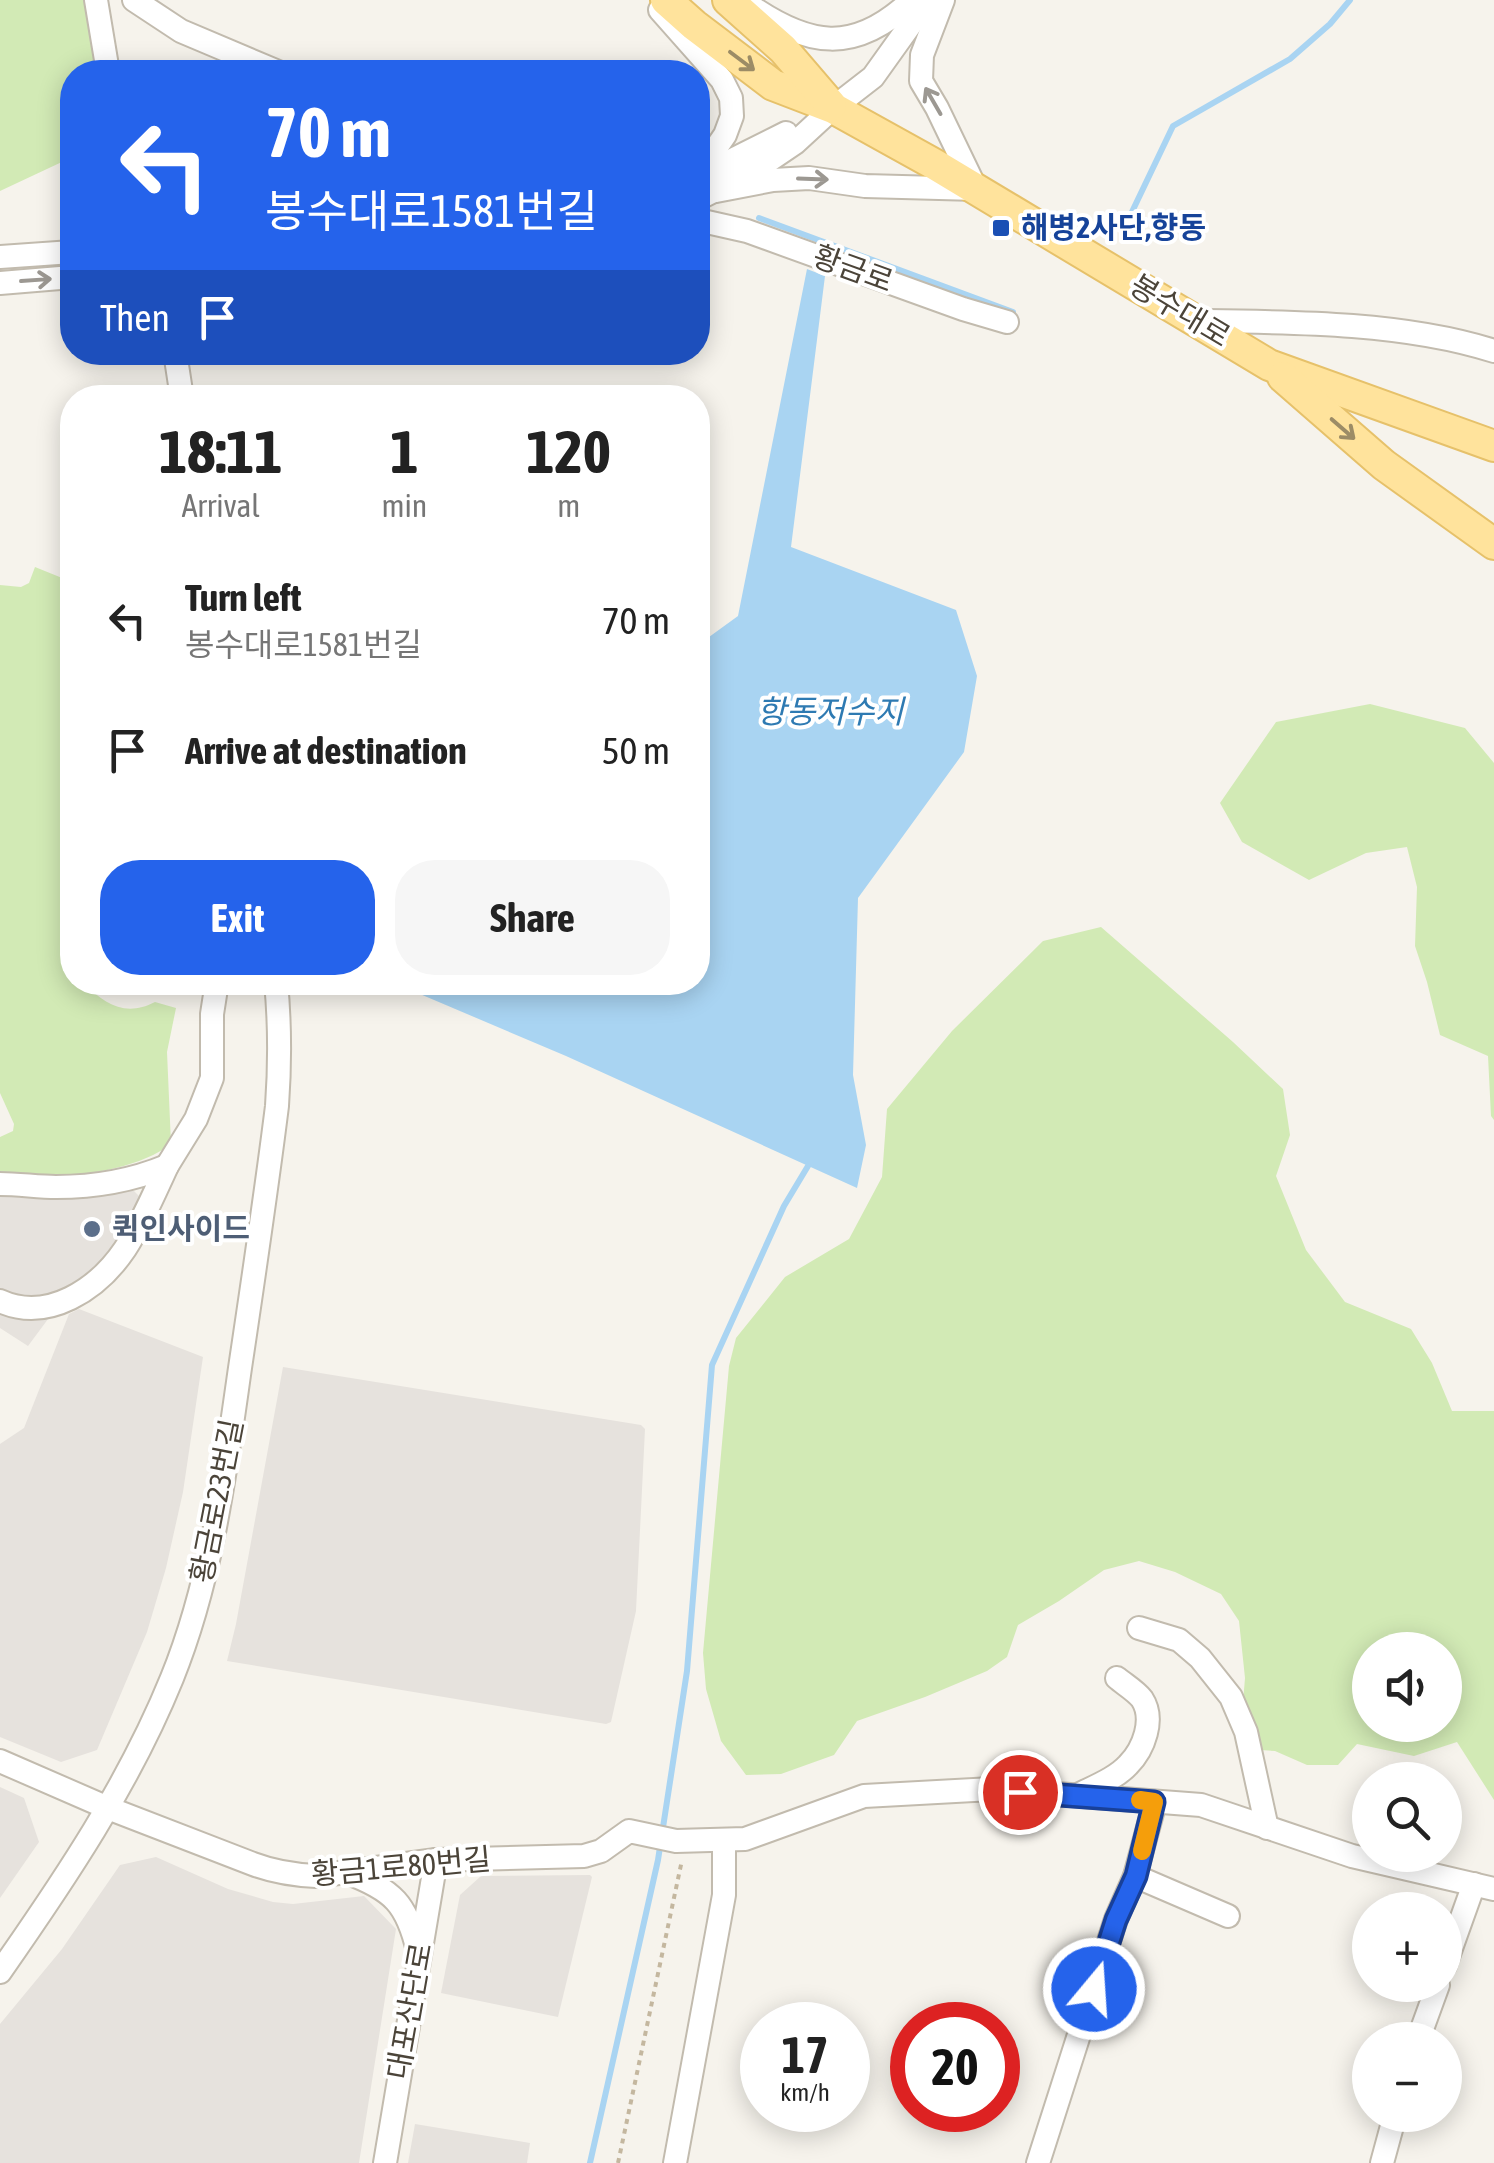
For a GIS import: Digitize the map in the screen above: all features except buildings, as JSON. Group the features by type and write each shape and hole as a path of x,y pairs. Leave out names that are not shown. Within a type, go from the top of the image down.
{"main road":[{"name":"봉수대로","path":"666,0 772,85 832,108 976,189 1270,366 1494,446"},
{"name":"봉수대로","path":"728,0 783,49 832,108"},
{"path":"1270,366 1384,465 1494,544"}],"street":[{"path":"96,0 106,60"},
{"path":"134,0 157,9 208,44 248,60"},
{"path":"652,0 704,60"},
{"path":"743,0 802,34 828,40 863,36 912,0"},
{"path":"710,183 755,170 796,143 832,108 873,77 928,0"},
{"path":"710,184 810,178 865,186 976,189 922,81 922,54 942,0"},
{"path":"710,66 731,98 732,116 710,167"},
{"name":"황금로","path":"710,222 1007,322"},
{"path":"0,257 60,253"},
{"path":"0,282 60,278"},
{"path":"1196,321 1355,327 1461,340 1494,351"},
{"path":"0,1300 10,1306 29,1308 62,1303 92,1284 122,1254 167,1166 196,1120 212,1078 215,995"},
{"name":"황금로23번길","path":"0,1972 108,1808 172,1678 206,1574 228,1457 277,1106 277,995"},
{"path":"0,1184 101,1184 167,1166"},
{"path":"1139,1628 1179,1640 1200,1658 1232,1697 1246,1732 1267,1828"},
{"path":"1077,1796 1130,1764 1146,1735 1148,1716 1141,1698 1117,1678"},
{"name":"황금1로80번길","path":"0,1762 276,1873 316,1876 436,1860 584,1856 601,1851 622,1834 637,1831 682,1841"},
{"path":"682,1841 745,1839 864,1796 992,1790 1201,1805 1352,1856 1484,1886 1462,1931"},
{"path":"1038,2163 1116,1920 1136,1876 1154,1802"},
{"path":"675,2163 724,1895 724,1840"},
{"name":"대포산단로","path":"384,2163 436,1860"},
{"path":"344,1872 373,1882 394,1898 407,1916 419,1957"},
{"path":"1136,1876 1228,1916"},
{"path":"1382,2163 1390,2132"}],"path":[{"path":"618,2163 682,1841"}],"shaded area":[{"path":"0,1190 123,1190 134,1191 140,1197 139,1207 109,1254 74,1284 28,1346 0,1328"},
{"path":"79,1309 203,1357 183,1492 147,1632 97,1750 61,1762 0,1737 0,1444 24,1428 69,1314"},
{"path":"283,1367 641,1425 645,1429 636,1611 611,1722 227,1661"},
{"path":"0,1787 24,1798 39,1842 0,1898"},
{"path":"156,1857 228,1889 273,1902 293,1904 364,1896 396,1929 359,2163 0,2163 0,2024 62,1949 120,1865"},
{"path":"590,1875 558,2017 441,1993 460,1895 481,1876"},
{"path":"415,2124 530,2143 527,2163 408,2163"}],"green space":[{"path":"0,0 96,0 106,60 60,60 60,163 0,191"},
{"path":"35,567 60,577 60,995 98,995 125,1008 155,1002 176,1008 167,1052 171,1144 135,1163 65,1176 0,1171 0,1137 13,1131 14,1124 0,1093 0,585 21,587 29,583"},
{"path":"1370,704 1465,728 1494,763 1494,1120 1488,1056 1440,1035 1415,946 1417,887 1407,847 1366,853 1309,880 1242,842 1220,803 1276,722"},
{"path":"1101,927 1283,1089 1290,1135 1276,1176 1306,1250 1345,1302 1411,1329 1432,1363 1452,1411 1494,1411 1494,1800 1457,1742 1414,1756 1357,1744 1338,1765 1307,1765 1275,1751 1245,1749 1241,1726 1245,1678 1239,1621 1221,1594 1175,1572 1139,1561 1104,1570 1018,1625 1007,1657 987,1671 857,1721 834,1755 781,1774 746,1775 721,1741 706,1689 703,1653 729,1366 736,1338 785,1277 849,1239 882,1177 887,1109 952,1031 1043,941"}],"water":[{"name":"항동저수지","path":"807,269 825,276 791,547 956,610 977,676 964,752 858,898 853,1075 866,1145 857,1188 422,995 710,995 710,636 738,616"}],"waterway":[{"path":"1130,216 1173,126 1290,59 1330,24 1350,0"},
{"path":"759,218 1013,312"},
{"path":"590,2163 658,1860 687,1671 712,1365 784,1206 808,1166"}],"slow traffic":[{"path":"1140,1800 1154,1802 1142,1851"}],"place":[{"name":"해병2사단,향동","path":"1001,228"},
{"name":"퀵인사이드","path":"92,1229"}],"route":[{"path":"1020,1792 1154,1802 1136,1876 1116,1920 1094,1989"}]}
